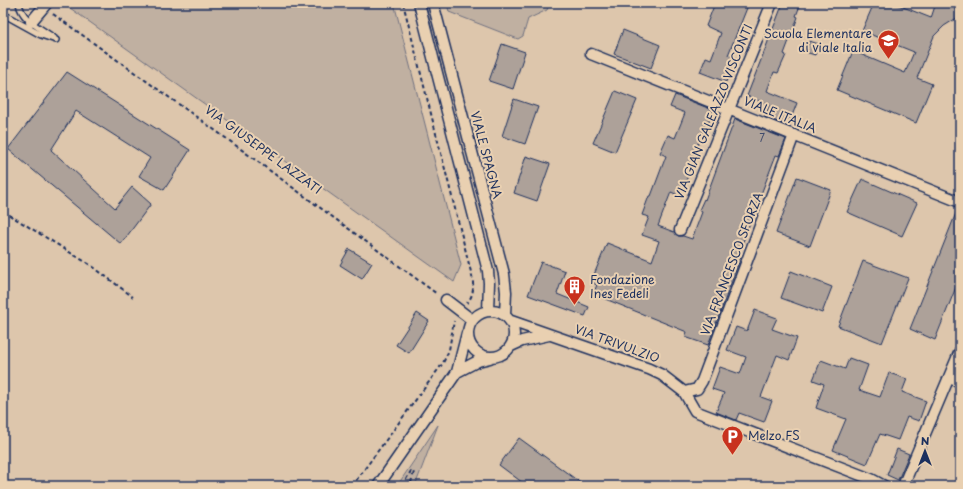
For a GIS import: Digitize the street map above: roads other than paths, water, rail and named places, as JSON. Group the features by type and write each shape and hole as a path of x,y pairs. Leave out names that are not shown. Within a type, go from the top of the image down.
{"street":[{"path":"419,3 488,270 488,311"},
{"name":"VIALE SPAGNA","path":"433,3 504,274 508,318"},
{"name":"VIA GIAN GALEAZZO VISCONTI","path":"680,230 772,3"},
{"path":"28,24 45,5"},
{"name":"VIALE ITALIA","path":"591,54 960,202"},
{"name":"VIA FRANCESCO SFORZA","path":"684,392 696,389 702,381 794,135"},
{"path":"446,300 472,320"},
{"path":"378,486 458,372 467,333 472,320 482,312 488,311 496,311 508,318 514,329 514,338 511,346 506,352 500,356 478,361 458,372"},
{"name":"VIA TRIVULZIO","path":"508,318 549,335 649,369 662,375 684,392 695,412 871,479 884,486"},
{"path":"467,333 469,342 474,350 482,356 492,357"},
{"name":"VIA TRIVULZIO","path":"511,346 522,341 549,335"},
{"path":"904,486 960,351"},
{"path":"949,378 960,382"}],"lane":[{"path":"3,14 28,24 56,40 41,36 28,24 22,14 19,3"}],"place":[{"name":"Scuola Elementare di viale Italia","path":"888,60"},
{"name":"Fondazione Ines Fedeli","path":"575,306"},
{"name":"Melzo FS","path":"732,456"}]}
